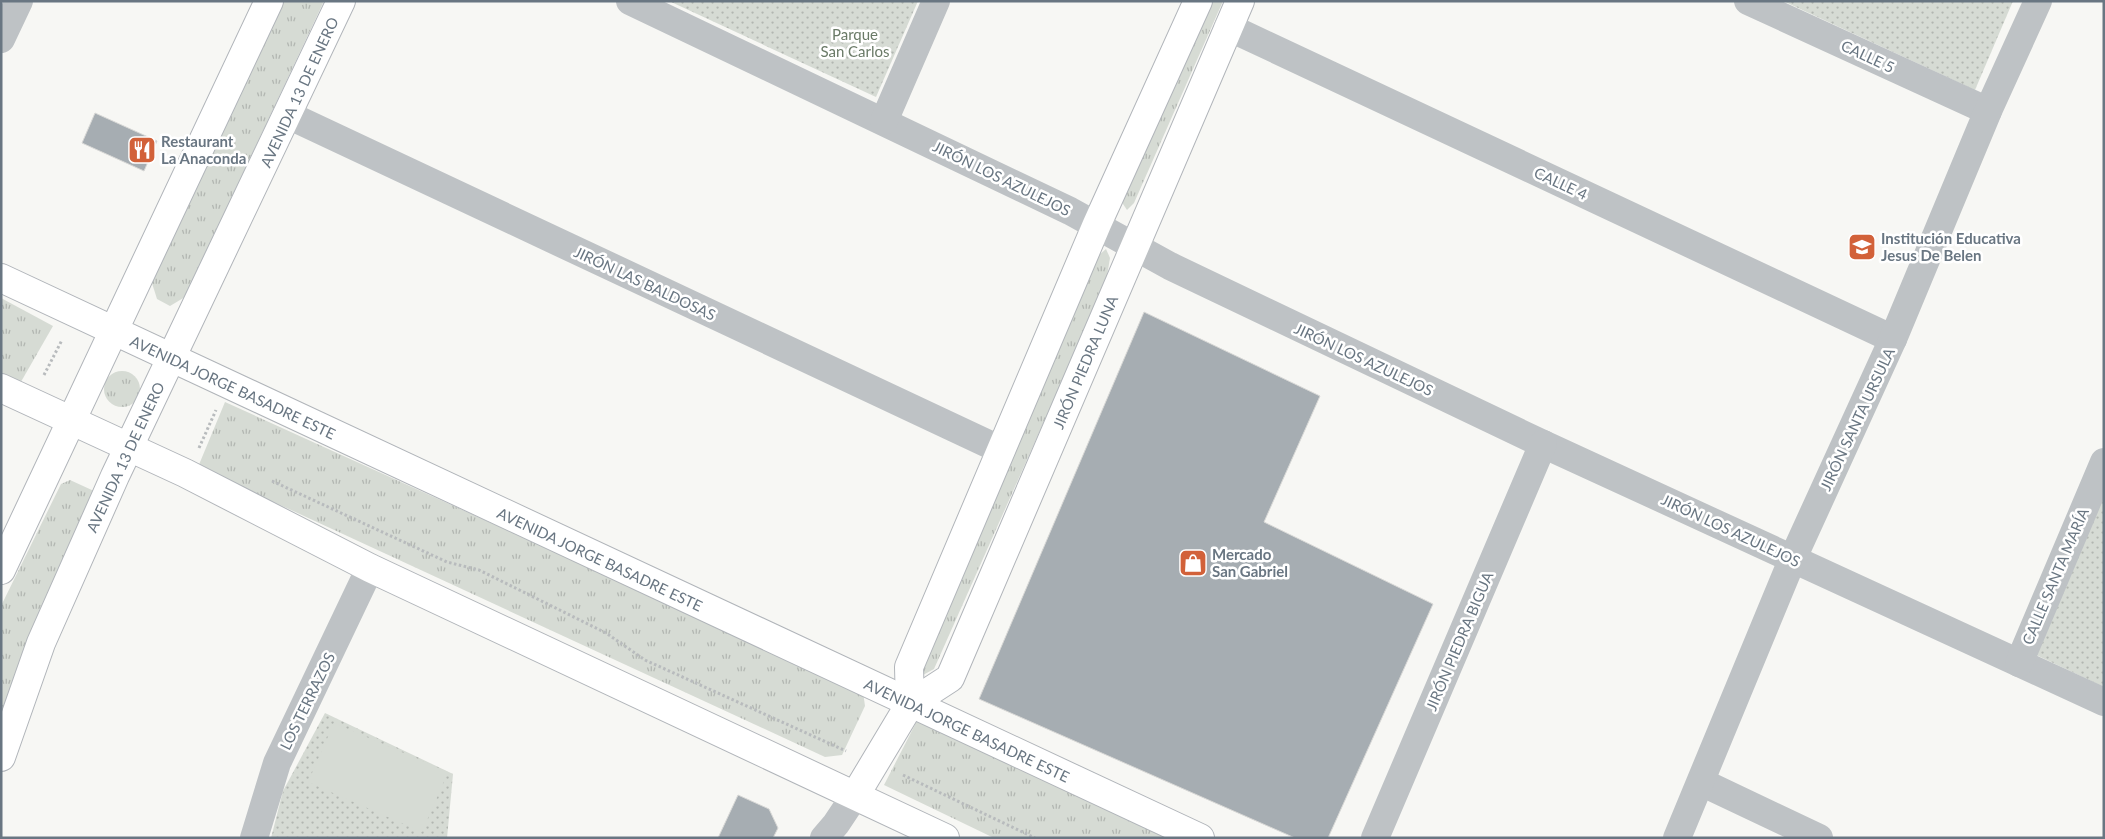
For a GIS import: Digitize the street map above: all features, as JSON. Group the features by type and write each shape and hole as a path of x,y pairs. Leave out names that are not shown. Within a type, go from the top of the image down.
{"main road":[{"path":"1,570 269,1"},
{"name":"AVENIDA 13 DE ENERO","path":"1,757 41,643 129,448 342,1"},
{"path":"910,704 909,667 1098,224 1198,1"},
{"name":"JIRÓN PIEDRA LUNA","path":"856,794 910,704 950,678 1240,1"},
{"name":"AVENIDA JORGE BASADRE ESTE","path":"1,278 1200,838"},
{"path":"1,388 185,473 370,568 856,794 945,838"}],"street":[{"path":"1,39 19,1"},
{"name":"JIRÓN LOS AZULEJOS","path":"630,1 1098,224 1134,247 1170,266 1543,444 2104,702"},
{"path":"884,121 936,1"},
{"name":"CALLE 5","path":"1748,1 1988,112"},
{"name":"JIRÓN SANTA URSULA","path":"1678,838 1793,558 1893,340 1988,112 2038,1"},
{"name":"CALLE 4","path":"1228,27 1893,340"},
{"name":"JIRÓN LAS BALDOSAS","path":"288,116 1001,450"},
{"name":"JIRÓN PIEDRA BIGUA","path":"1375,838 1543,444"},
{"name":"CALLE SANTA MARÍA","path":"2019,663 2104,462"},
{"name":"LOS TERRAZOS","path":"254,838 277,763 370,568"},
{"path":"1701,782 1820,838"},
{"path":"824,838 856,794"}],"path":[{"path":"40,383 62,340"},
{"path":"196,455 216,410"},
{"path":"199,448 208,452"},
{"path":"270,480 447,562 479,570 606,632 645,660 874,764 921,781 1035,838"}],"green space":[{"path":"282,1 324,1 185,297 170,306 157,299 151,280"},
{"name":"Parque San Carlos","path":"669,1 918,1 876,97"},
{"path":"1206,1 1223,1 1134,203 1127,210 1123,204 1123,190"},
{"path":"1783,1 2013,1 1975,90"},
{"path":"1106,249 1110,258 1106,282 934,669 923,675 921,662 1099,255"},
{"path":"1,298 53,326 18,387 1,379"},
{"path":"122,371 129,372 135,376 139,382 139,396 135,402 129,406 122,407 115,406 109,402 105,396 104,389 105,382 109,376 115,372"},
{"path":"225,402 863,692 865,706 842,755 825,757 198,467"},
{"path":"70,480 94,491 96,503 37,617 1,715 1,606 61,484"},
{"path":"2104,494 2104,687 2034,654"},
{"path":"325,713 453,774 447,838 271,838 283,791"},
{"path":"919,717 1180,838 994,838 884,785"},
{"path":"334,723 448,772 422,832 308,782"}],"building":[{"path":"95,113 157,141 144,171 82,143"},
{"name":"Mercado San Gabriel","path":"1144,312 1320,396 1264,522 1433,604 1328,838 1295,838 979,699"},
{"path":"738,795 769,809 778,828 773,838 718,838"}],"place":[{"name":"Restaurant La Anaconda","path":"142,150"},
{"name":"Institución Educativa Jesus De Belen","path":"1862,247"},
{"name":"Mercado San Gabriel","path":"1193,563"}]}
